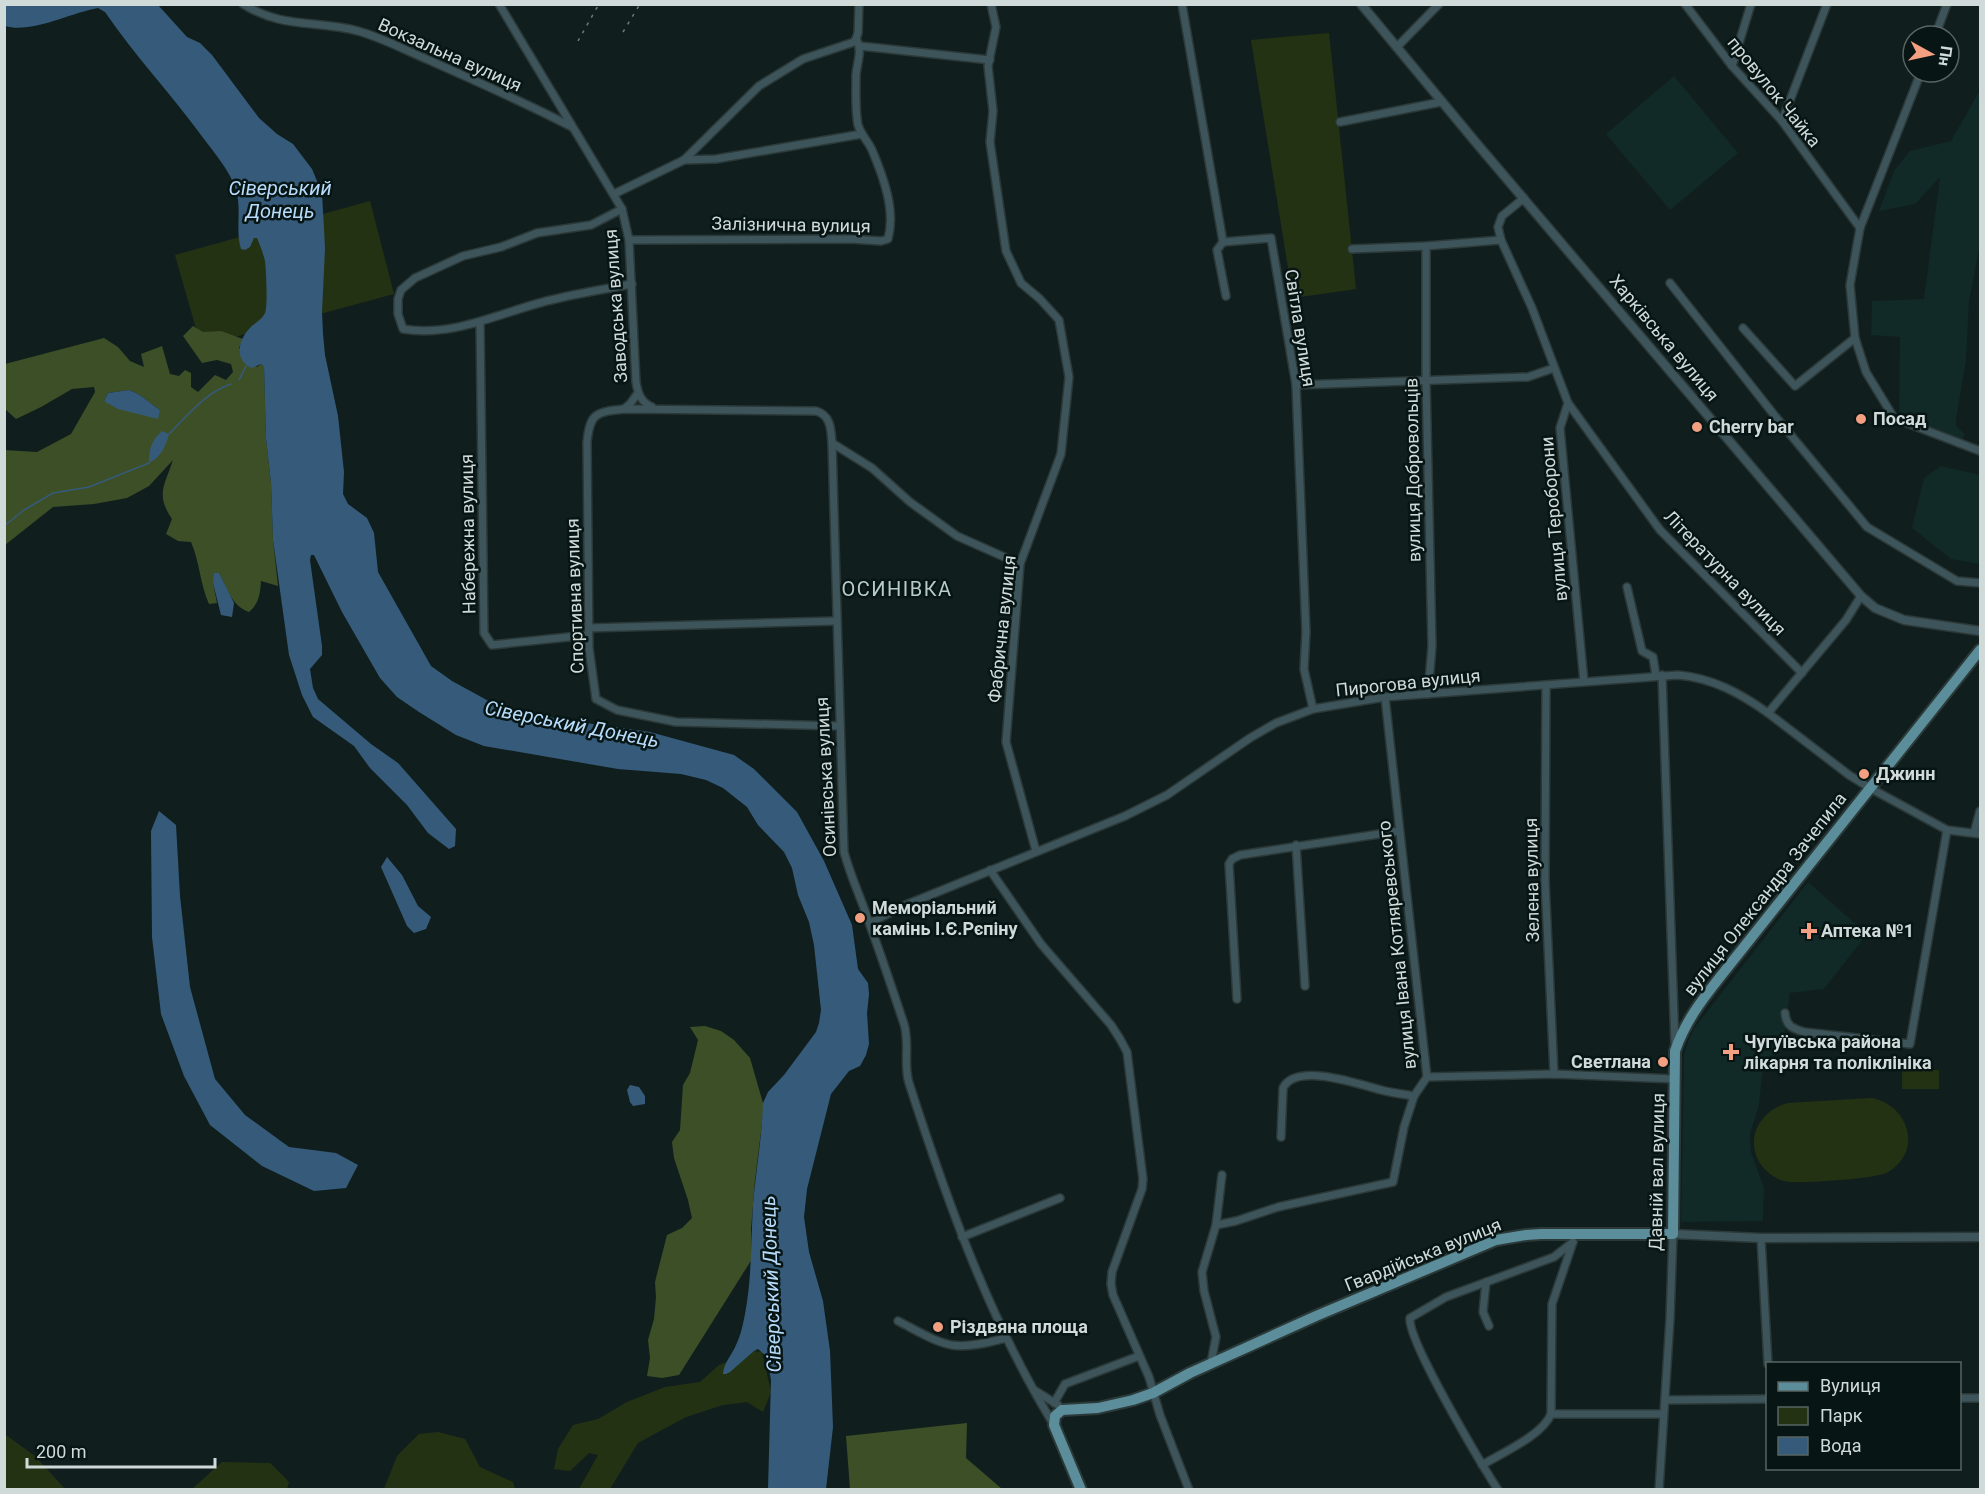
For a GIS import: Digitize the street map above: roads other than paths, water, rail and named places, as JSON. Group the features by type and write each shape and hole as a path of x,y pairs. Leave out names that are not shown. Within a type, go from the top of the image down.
{"main road":[{"name":"вулиця Олександра Зачепила","path":"1675,1051 1693,1012 1980,650"},
{"name":"Давній вал вулиця","path":"1673,1234 1675,1051"},
{"name":"Гвардійська вулиця","path":"1066,1409 1098,1408 1153,1393 1211,1363 1316,1316 1481,1246 1503,1239 1526,1235 1575,1238 1673,1234"},
{"path":"1054,1425 1058,1412 1066,1409"},
{"name":"Осинівська вулиця","path":"1054,1425 1081,1490"}],"street":[{"name":"Вокзальна вулиця","path":"243,4 255,12 277,20 358,31 381,39 455,71 572,127"},
{"name":"Вокзальна вулиця","path":"499,4 615,194"},
{"name":"Залізнична вулиця","path":"629,240 850,239 886,241 890,231 889,206 871,148 861,134 858,124 856,75 859,4"},
{"name":"Фабрична вулиця","path":"991,4 996,27 988,66 993,111 990,142 1006,251 1020,283 1040,299 1059,320 1069,377 1061,454 1020,564 1006,742 1036,851"},
{"path":"1182,4 1223,242 1217,250 1227,296"},
{"name":"Харківська вулиця","path":"1361,4 1441,102 1861,596 1875,608 1904,620 1980,631"},
{"path":"1397,47 1439,4"},
{"name":"провулок Чайка","path":"1685,4 1732,66 1782,121 1860,228"},
{"path":"1732,66 1751,4"},
{"path":"1782,121 1827,4"},
{"path":"1940,24 1947,4"},
{"path":"615,194 684,160 759,86 803,59 858,42 990,60"},
{"path":"1916,84 1860,228 1850,285 1855,338 1866,372 1894,418 1980,450"},
{"path":"1340,122 1441,102"},
{"path":"684,160 716,159 861,134"},
{"name":"Заводська вулиця","path":"615,194 622,209 629,240 638,393 643,401 656,408"},
{"path":"1524,198 1502,216 1498,227 1501,240 1532,308 1568,403"},
{"path":"622,209 591,225 537,233 501,247 463,256 415,278 401,290 398,299 398,314 403,329 415,331 480,322 554,299 632,284"},
{"name":"Світла вулиця","path":"1223,242 1271,238 1296,385 1306,632 1304,669 1313,709"},
{"path":"1352,249 1501,240"},
{"name":"вулиця Добровольців","path":"1426,246 1426,381 1432,646 1428,694"},
{"path":"1670,283 1775,416 1867,527 1957,580 1980,583"},
{"name":"Набережна вулиця","path":"480,322 484,633 492,645 588,631 836,621"},
{"path":"1743,328 1795,386 1855,338"},
{"path":"1296,385 1528,377 1554,368"},
{"path":"624,409 638,393"},
{"name":"Літературна вулиця","path":"1568,403 1660,530 1802,673"},
{"name":"вулиця Тероборони","path":"1568,403 1560,428 1584,682"},
{"name":"Спортивна вулиця","path":"816,411 656,408 603,411 596,415 588,430 590,665 596,699 617,710 676,722 840,726"},
{"name":"Осинівська вулиця","path":"816,411 826,416 831,429 832,443 844,852 851,878 870,922 905,1028 908,1079 962,1237 1006,1338 1032,1389 1054,1425"},
{"path":"832,443 872,468 910,502 957,536 1020,564"},
{"path":"1628,587 1642,651 1653,657 1659,676"},
{"path":"1768,713 1846,620 1861,596"},
{"name":"Пирогова вулиця","path":"870,922 903,906 1125,816 1167,795 1250,738 1276,723 1313,709 1385,697 1659,676 1696,677 1717,683 1748,698 1849,775 1947,830"},
{"name":"Давній вал вулиця","path":"1659,676 1675,1051"},
{"name":"Зелена вулиця","path":"1546,686 1545,881 1554,1074"},
{"name":"вулиця Івана Котляревського","path":"1216,1225 1278,1207 1393,1182 1404,1128 1414,1095 1427,1077 1385,697"},
{"path":"1785,1013 1785,1022 1804,1032 1910,1044 1947,830 1977,834 1980,812"},
{"path":"1237,999 1229,864 1232,859 1240,855 1296,845 1399,831"},
{"path":"1296,845 1305,986"},
{"path":"990,870 1041,944 1111,1025 1127,1052 1143,1179 1142,1189 1112,1272 1111,1284 1113,1295 1139,1356 1189,1490"},
{"path":"1427,1077 1554,1074 1675,1079"},
{"path":"1281,1137 1283,1088 1292,1078 1313,1076 1414,1095"},
{"path":"1211,1363 1216,1338 1204,1291 1202,1272 1216,1225 1222,1175"},
{"path":"962,1237 1060,1198"},
{"name":"Давній вал вулиця","path":"1659,1490 1673,1234"},
{"name":"Гвардійська вулиця","path":"1673,1234 1761,1238 1980,1237"},
{"path":"1498,1490 1482,1465 1417,1343 1409,1322 1412,1315 1446,1297 1554,1257 1575,1238"},
{"path":"1482,1465 1539,1430 1551,1414 1552,1304 1575,1238"},
{"path":"1761,1238 1767,1362"},
{"path":"1486,1282 1483,1312 1489,1326"},
{"path":"898,1321 951,1347 978,1346 1006,1338"},
{"path":"1054,1403 1065,1384 1139,1356"},
{"path":"1032,1389 1066,1409"},
{"path":"1961,1398 1980,1398"},
{"path":"1665,1400 1766,1399"},
{"path":"1551,1414 1663,1414"}],"water":[{"name":"Сіверський Донець","path":"5,4 158,5 187,37 200,43 212,55 259,118 293,144 312,169 322,193 325,248 323,334 325,355 338,416 344,472 343,494 348,504 367,518 374,533 378,572 431,666 452,681 494,704 558,719 650,732 734,755 754,769 797,812 824,861 852,925 858,969 868,983 869,994 867,1013 869,1044 866,1055 860,1066 849,1071 831,1094 807,1189 804,1217 809,1252 823,1301 830,1351 833,1427 826,1489 768,1489 771,1380 767,1357 758,1349 730,1372 723,1374 739,1337 747,1300 763,1103 768,1092 784,1075 816,1032 821,1010 814,945 809,922 798,895 792,868 784,852 758,825 747,807 723,788 706,780 681,774 618,769 484,746 456,735 419,712 397,697 380,678 342,612 314,555 311,555 322,646 322,655 310,669 313,688 318,699 371,744 398,763 456,829 455,846 449,849 428,833 407,805 370,768 354,746 313,717 302,695 289,655 273,540 264,366 261,364 252,368 246,365 240,356 240,345 245,334 262,318 266,309 265,261 257,238 254,238 250,247 245,250 241,249 238,197 226,170 105,12 98,8 38,25 15,28 5,26"},
{"path":"129,390 142,396 160,410 158,419 118,409 104,401 108,393"},
{"path":"162,431 169,434 166,443 160,454 149,463 151,446"},
{"path":"214,573 219,573 234,603 232,617 221,615 213,583"},
{"path":"159,811 176,825 180,896 190,987 215,1079 245,1115 289,1147 336,1153 358,1165 346,1188 314,1191 262,1166 210,1125 184,1076 161,1014 152,937 151,831"},
{"path":"387,857 402,875 418,906 431,917 426,929 414,933 407,926 381,867"},
{"path":"630,1085 639,1087 645,1096 645,1104 633,1106 627,1090"}],"waterway":[{"path":"239,380 246,366"},
{"path":"169,434 205,399 231,384"},
{"path":"4,526 24,510 53,493 89,487 149,463"}],"railway":[{"path":"578,41 599,4"},
{"path":"623,32 640,4"}],"place":[{"name":"Посад","path":"1861,419"},
{"name":"Cherry bar","path":"1697,427"},
{"name":"Джинн","path":"1864,774"},
{"name":"Меморіальний камінь І.Є.Рєпіну","path":"860,918"},
{"name":"Аптека №1","path":"1809,931"},
{"name":"Чугуївська района лікарня та поліклініка","path":"1731,1052"},
{"name":"Светлана","path":"1663,1062"},
{"name":"Різдвяна площа","path":"938,1327"}],"district":[{"name":"ОСИНІВКА","path":"897,589"}]}
